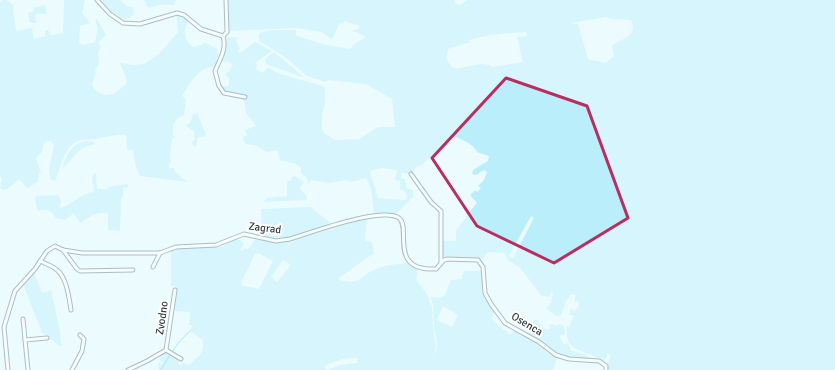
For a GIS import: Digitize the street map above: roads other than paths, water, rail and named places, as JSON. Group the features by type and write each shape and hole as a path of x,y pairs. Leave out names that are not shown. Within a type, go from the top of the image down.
{"street":[{"path":"97,0 110,14 123,23 140,24 177,13 190,19 202,29 223,36"},
{"path":"223,36 227,32 226,0"},
{"path":"223,36 224,41 221,60 215,70 219,86 224,93 245,97"},
{"path":"411,174 431,202 441,211 441,262"},
{"name":"Osenca","path":"367,217 387,214 399,218 403,227 403,242 407,257 413,264 436,269 441,262 448,259 478,260 483,267 485,293 490,304 505,323 539,342 556,355 569,359 599,361 606,366 606,370"},
{"name":"Zagrad","path":"8,370 4,327 7,312 18,285 40,261 44,254 55,246 63,250 82,253 160,253 176,248 216,245 244,234 276,241 290,239 367,217"},
{"path":"63,250 76,269 80,271 133,270"},
{"path":"153,267 160,253"},
{"path":"40,261 56,269 61,274 67,290 71,310"},
{"name":"Zvodno","path":"166,350 175,290"},
{"path":"23,319 28,370"},
{"path":"72,370 82,351 84,339 80,335"},
{"path":"25,340 47,338"},
{"name":"Zvodno","path":"166,350 181,359"},
{"name":"Zvodno","path":"128,370 166,350"}],"waterway":[{"path":"161,370 178,344 190,331"}]}
